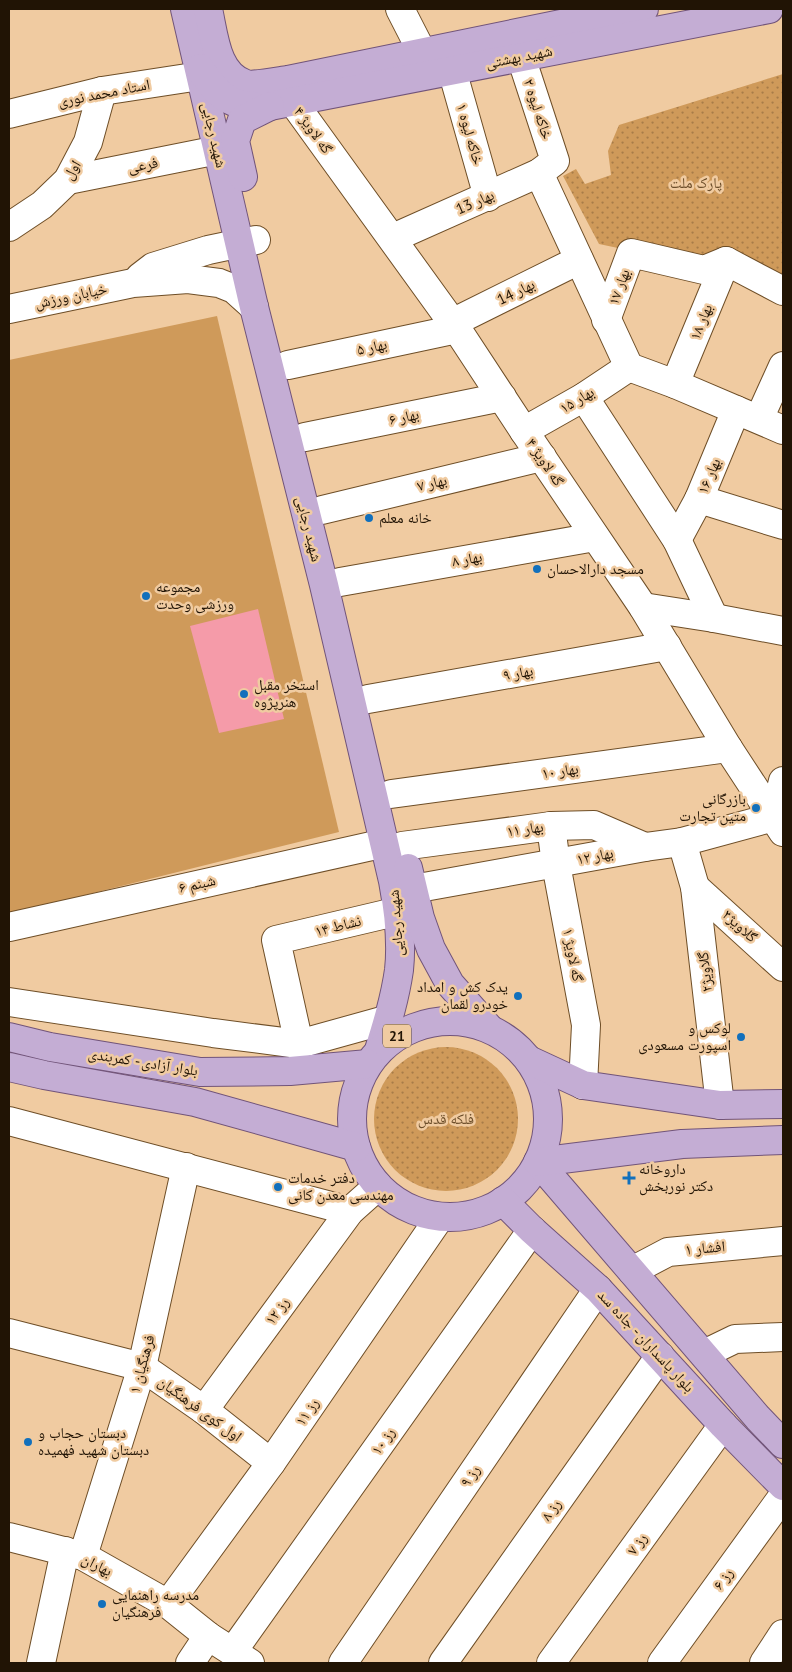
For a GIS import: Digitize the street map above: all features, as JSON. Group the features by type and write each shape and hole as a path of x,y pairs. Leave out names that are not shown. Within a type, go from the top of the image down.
{"main road":[{"name":"شهید رجایی","path":"185,9 206,67"},
{"name":"شهید رجایی","path":"208,9 206,67 218,150 288,365 391,794 393,845"},
{"name":"شهید بهشتی","path":"206,67 230,74 247,85 288,80 422,52 565,16 644,9"},
{"name":"شهید بهشتی","path":"281,104 522,57 685,17 769,9"},
{"path":"206,67 212,88 232,102 251,107 281,104"},
{"name":"شهید رجایی","path":"281,104 242,120 235,141 254,307 326,594 406,900 399,969 389,1019 373,1057"},
{"name":"شهید رجایی","path":"406,900 420,918 432,949 450,984 489,1028"},
{"name":"21","path":"460,1020 489,1028 511,1041 529,1060 542,1084 548,1110 547,1137 538,1162 529,1178 504,1202 473,1215 440,1217 417,1212 396,1201 378,1186 365,1168 356,1148 352,1119 356,1090 373,1057 403,1032 431,1022 460,1020"},
{"name":"بلوار آزادی - کمربندی","path":"9,1037 50,1047 200,1072 290,1071 373,1057"},
{"name":"21","path":"529,1060 583,1085 720,1105 783,1104"},
{"name":"بلوار آزادی - کمربندی","path":"9,1067 195,1102 356,1148"},
{"path":"195,1102 200,1072"},
{"path":"538,1162 682,1144 783,1140"},
{"path":"538,1162 758,1418 783,1444"},
{"name":"بلوار پاسداران - جاده سد","path":"504,1202 532,1230 598,1289 723,1425 783,1486"}],"street":[{"path":"400,9 422,52"},
{"name":"خاکه لیوه ۲","path":"522,57 547,167 580,260 629,367"},
{"name":"استاد محمد نوری","path":"9,114 206,67"},
{"name":"خاکه لیوه ۱","path":"452,70 488,196"},
{"name":"اول","path":"9,227 42,205 68,180 88,142 102,91"},
{"name":"گه لاویژ ۴","path":"281,104 393,238 454,326 643,608 728,748 779,825"},
{"name":"فرعی","path":"68,180 218,150"},
{"name":"بهار 13","path":"393,238 488,196 547,167"},
{"name":"خیابان ورزش","path":"133,283 153,267 208,250 247,241"},
{"name":"بهار ۱۷","path":"606,320 631,253 704,270 726,261"},
{"name":"بهار 14","path":"454,326 580,260"},
{"path":"726,261 783,291"},
{"name":"بهار ۱۸","path":"676,384 726,261"},
{"name":"خیابان ورزش","path":"9,308 133,283 188,280 219,283 234,289 254,307"},
{"name":"بهار ۵","path":"288,365 454,326"},
{"name":"بهار ۱۶","path":"677,540 699,499 759,420 783,366"},
{"path":"629,367 676,384 759,420"},
{"name":"بهار ۱۵","path":"524,432 629,367"},
{"path":"584,396 677,540 714,618"},
{"name":"بهار ۶","path":"305,438 502,397"},
{"name":"بهار ۷","path":"322,510 542,457"},
{"path":"699,499 783,525"},
{"name":"بهار ۸","path":"340,582 595,537"},
{"path":"643,608 714,618 783,631"},
{"name":"بهار ۹","path":"368,700 667,646"},
{"name":"بهار ۱۰","path":"391,794 728,748"},
{"path":"779,825 783,782"},
{"name":"بهار ۱۱","path":"393,845 551,826 594,825 644,847"},
{"name":"بهار ۱۲","path":"406,900 556,864 644,847 779,825"},
{"name":"گه لاویژ ۱","path":"551,826 556,864 586,1024 583,1085"},
{"name":"گلاویژ۲","path":"682,842 696,887 720,1105"},
{"name":"شبنم ۶","path":"9,927 393,845"},
{"name":"گلاویژ۳","path":"696,887 774,942 783,966"},
{"name":"نشاط ۱۴","path":"299,1044 276,940 406,900"},
{"path":"9,1002 299,1044 389,1019"},
{"path":"9,1121 350,1211"},
{"name":"فرهنگیان ۱","path":"41,1663 74,1554 142,1368 186,1167"},
{"name":"رز ۱۲","path":"204,1410 350,1211 378,1186"},
{"name":"رز ۱۱","path":"168,1604 271,1464 440,1217"},
{"name":"رز ۱۰","path":"242,1657 532,1230"},
{"name":"افشار ۱","path":"632,1271 668,1252 783,1241"},
{"name":"رز ۹","path":"343,1663 598,1289"},
{"name":"اول کوی فرهنگیان","path":"9,1333 142,1368 204,1410 271,1464"},
{"path":"704,1354 735,1339 783,1337"},
{"name":"رز ۸","path":"442,1663 660,1356"},
{"name":"رز ۷","path":"551,1663 723,1425"},
{"name":"رز ۶","path":"662,1663 783,1496"},
{"name":"بهاران","path":"9,1537 74,1554 168,1604 208,1636 242,1657"},
{"path":"764,1663 783,1634"},
{"path":"190,1663 208,1636"}],"green space":[{"name":"پارک ملت","path":"783,74 783,283 599,244 563,176 576,169 585,184 611,175 608,151 619,125"},
{"name":"مجموعه ورزشی وحدت","path":"217,316 339,832 9,914 9,360"},
{"name":"فلکه قدس","path":"446,1047 474,1052 497,1068 513,1091 518,1119 513,1147 497,1170 474,1186 446,1191 418,1186 395,1170 379,1147 374,1119 379,1091 395,1068 418,1052"}],"shaded area":[{"name":"استخر مقبل هنرپژوه","path":"258,609 284,719 219,733 190,626"}],"place":[{"name":"خانه معلم","path":"369,518"},
{"name":"مسجد دارالاحسان","path":"537,569"},
{"name":"مجموعه ورزشی وحدت","path":"146,596"},
{"name":"استخر مقبل هنرپژوه","path":"244,694"},
{"name":"بازرگانی متین تجارت","path":"756,808"},
{"name":"یدک کش و امداد خودرو لقمان","path":"518,996"},
{"name":"لوکس و اسپورت مسعودی","path":"741,1037"},
{"name":"داروخانه دکتر نوربخش","path":"629,1178"},
{"name":"دفتر خدمات مهندسی معدن کانی","path":"278,1187"},
{"name":"دبستان حجاب و دبستان شهید فهمیده","path":"28,1442"},
{"name":"مدرسه راهنمایی فرهنگیان","path":"102,1604"}]}
